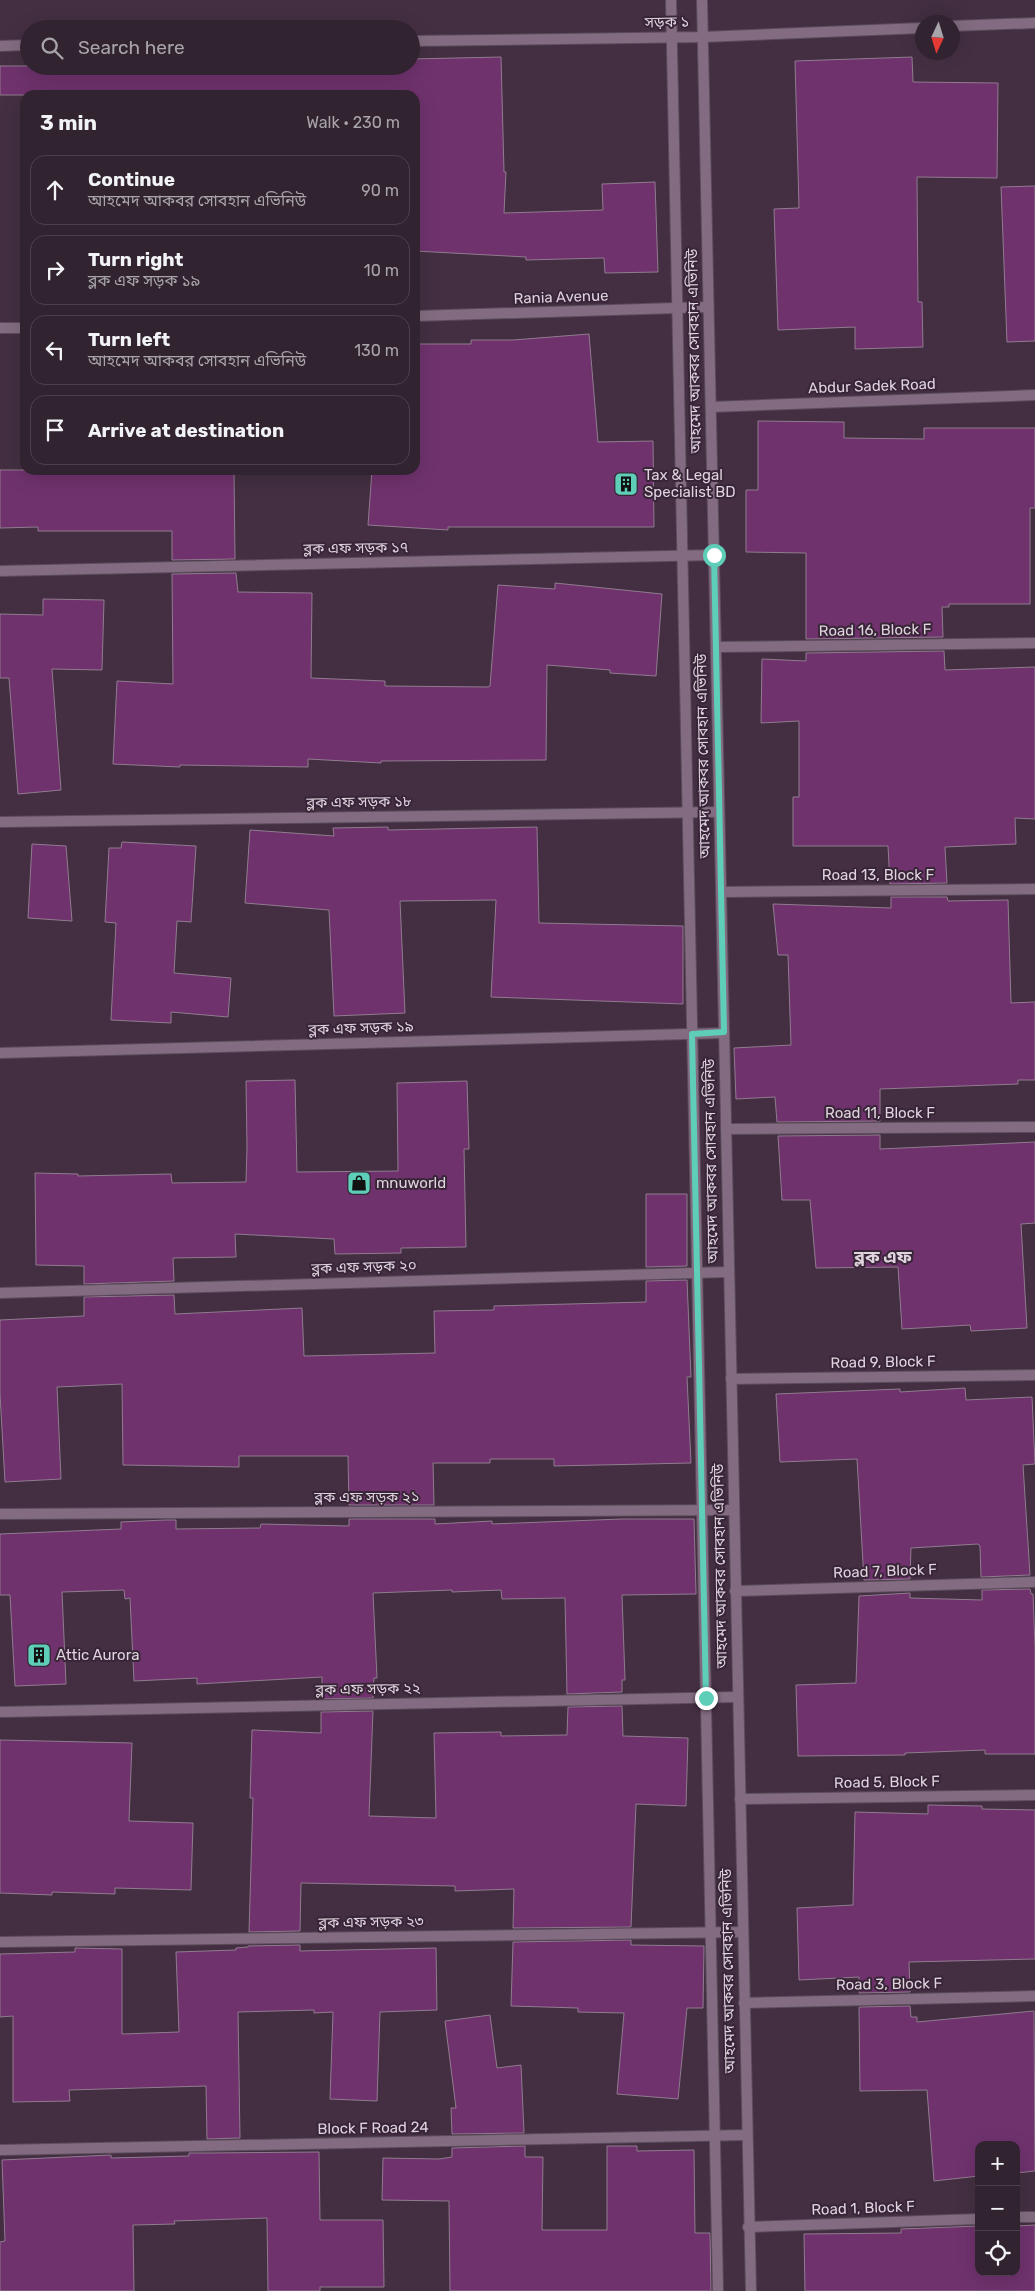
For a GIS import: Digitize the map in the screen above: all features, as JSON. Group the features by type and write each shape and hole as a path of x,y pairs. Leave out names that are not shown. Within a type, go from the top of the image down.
{"street":[{"name":"আহমেদ আকবর সোবহান এভিনিউ","path":"671,0 718,2291"},
{"name":"আহমেদ আকবর সোবহান এভিনিউ","path":"702,0 746,2135 751,2291"},
{"path":"960,26 1035,23"},
{"name":"সড়ক ১","path":"420,40 703,37 915,28"},
{"path":"0,46 20,45"},
{"name":"Rania Avenue","path":"420,316 708,307"},
{"path":"0,328 20,328"},
{"name":"Abdur Sadek Road","path":"711,407 1035,395"},
{"name":"ব্লক এফ সড়ক ১৭","path":"0,571 714,555"},
{"name":"Road 16, Block F","path":"716,647 1035,643"},
{"name":"ব্লক এফ সড়ক ১৮","path":"0,822 719,812"},
{"name":"Road 13, Block F","path":"721,892 1035,889"},
{"name":"ব্লক এফ সড়ক ১৯","path":"0,1053 724,1032"},
{"name":"Road 11, Block F","path":"726,1129 1035,1127"},
{"name":"ব্লক এফ সড়ক ২০","path":"0,1293 728,1272"},
{"name":"Road 9, Block F","path":"731,1379 1035,1375"},
{"name":"ব্লক এফ সড়ক ২১","path":"0,1514 734,1510"},
{"name":"Road 7, Block F","path":"735,1591 1035,1582"},
{"name":"ব্লক এফ সড়ক ২২","path":"0,1712 737,1696"},
{"name":"Road 5, Block F","path":"740,1799 1035,1795"},
{"name":"ব্লক এফ সড়ক ২৩","path":"0,1942 742,1932"},
{"name":"Road 3, Block F","path":"744,2003 1035,1996"},
{"name":"Block F Road 24","path":"0,2150 746,2135"},
{"path":"1020,2217 1035,2217"},
{"name":"Road 1, Block F","path":"748,2227 975,2219"}],"building":[{"path":"501,57 504,172 506,172 504,213 603,210 602,184 655,182 658,272 605,273 604,258 526,260 526,257 420,251 420,90 20,90 20,95 0,95 0,66 20,66 20,75 420,75 420,59"},
{"path":"912,57 913,82 998,83 997,178 917,177 918,302 922,302 923,347 855,349 855,327 778,330 774,209 799,208 795,61"},
{"path":"1035,186 1035,341 1007,342 1001,187"},
{"path":"589,334 598,442 653,441 654,527 448,527 448,530 368,525 372,475 420,475 420,344 471,344 471,340 513,340"},
{"path":"758,421 844,422 844,438 924,439 924,428 1035,428 1035,508 1030,508 1030,604 949,604 949,607 942,607 943,637 806,639 806,553 746,552 746,490 758,490"},
{"path":"0,470 20,470 20,475 234,475 235,559 172,560 172,531 38,531 38,527 0,528"},
{"path":"236,573 238,592 312,593 311,678 385,681 385,686 488,687 490,686 498,585 555,589 555,583 662,594 656,676 610,673 610,670 547,665 546,760 381,761 381,763 308,759 308,767 180,765 180,767 113,764 117,681 173,684 172,574"},
{"path":"43,599 104,600 102,670 52,669 61,790 18,794 9,678 0,678 0,614 43,615"},
{"path":"944,651 945,670 1035,667 1035,819 1015,818 1016,844 945,847 947,883 890,884 888,846 793,846 793,797 799,797 799,721 761,723 762,659 806,661 806,653"},
{"path":"388,827 388,830 537,827 539,923 683,926 683,1004 491,997 496,900 400,901 405,1013 334,1016 329,910 245,903 250,830 334,836 333,828"},
{"path":"122,842 196,846 191,922 177,921 174,973 231,978 228,1017 171,1012 171,1023 111,1020 116,923 105,922 109,848 121,848"},
{"path":"32,844 66,846 72,921 28,918"},
{"path":"891,897 947,897 948,901 1008,900 1011,1003 1035,1002 1035,1080 1018,1080 1018,1084 880,1089 880,1121 777,1122 775,1097 736,1099 734,1048 791,1045 788,955 778,955 773,904 891,908"},
{"path":"295,1080 297,1172 398,1171 397,1083 467,1081 469,1149 464,1149 466,1247 401,1248 401,1253 335,1254 334,1239 235,1234 236,1257 173,1258 174,1281 84,1284 84,1266 36,1265 35,1173 78,1174 78,1176 171,1174 172,1183 246,1182 246,1081"},
{"path":"880,1135 880,1149 1035,1142 1035,1223 1021,1224 1027,1328 971,1331 970,1325 902,1329 898,1267 816,1268 810,1200 782,1200 778,1136"},
{"path":"646,1194 687,1194 687,1266 646,1267"},
{"path":"687,1280 691,1377 687,1377 691,1463 554,1466 554,1459 490,1459 490,1463 433,1463 434,1505 349,1505 348,1456 239,1456 239,1467 123,1465 122,1384 57,1387 61,1479 5,1482 0,1394 0,1320 84,1316 84,1297 174,1295 175,1314 302,1308 304,1356 435,1353 434,1311 494,1310 494,1306 646,1302 646,1281"},
{"path":"965,1388 966,1400 1032,1397 1035,1464 1023,1465 1030,1575 981,1577 980,1546 978,1544 911,1548 910,1579 864,1580 857,1459 780,1462 776,1394 900,1389 900,1392"},
{"path":"349,1519 435,1519 435,1524 492,1521 492,1524 622,1519 694,1519 696,1594 622,1595 625,1680 622,1680 622,1692 567,1694 565,1598 502,1599 501,1590 373,1593 377,1678 374,1678 373,1698 322,1699 322,1677 197,1684 197,1678 134,1681 130,1598 125,1599 124,1590 62,1592 66,1684 15,1686 10,1595 0,1595 0,1534 121,1529 121,1522 165,1520 176,1520 176,1529 260,1528 261,1524 349,1526"},
{"path":"1030,1589 1031,1594 1033,1594 1035,1647 1035,1754 985,1754 985,1750 905,1753 905,1755 798,1756 796,1685 856,1683 859,1596 910,1593 910,1598 982,1600 982,1590"},
{"path":"622,1706 623,1736 688,1738 686,1806 636,1804 631,1927 513,1928 514,1889 455,1891 455,1886 301,1883 300,1931 249,1932 253,1798 250,1798 252,1730 321,1733 321,1712 373,1711 369,1816 436,1818 434,1733 501,1732 501,1736 567,1735 568,1707"},
{"path":"0,1740 132,1743 129,1821 193,1823 191,1890 115,1888 115,1894 52,1892 52,1895 0,1893"},
{"path":"928,1805 982,1806 982,1809 1035,1810 1035,1959 909,1962 910,1992 859,1993 859,1977 799,1980 797,1908 853,1905 855,1812 928,1814"},
{"path":"631,1940 631,1945 704,1946 703,2008 687,2008 678,2099 617,2094 624,2013 578,2012 578,2008 511,2006 513,1942"},
{"path":"300,1945 300,1951 436,1948 437,2010 380,2012 377,2101 330,2099 333,2012 314,2013 314,2010 238,2012 240,2138 207,2139 206,2086 69,2090 70,2101 13,2102 13,2016 0,2017 0,1954 75,1952 75,1948 122,1949 122,2034 179,2032 176,1952 236,1950 236,1948 248,1946"},
{"path":"910,2006 911,2017 917,2017 917,2022 1034,2011 1035,2171 1020,2173 1020,2141 975,2141 975,2176 934,2181 927,2090 860,2091 859,2007"},
{"path":"490,2015 497,2068 521,2065 524,2133 452,2134 451,2108 456,2108 445,2021"},
{"path":"525,2146 525,2157 543,2157 542,2230 607,2230 607,2146 637,2146 637,2151 694,2150 695,2233 710,2233 711,2291 450,2291 449,2201 382,2200 383,2158 439,2159 452,2157 452,2148"},
{"path":"319,2152 320,2220 383,2220 384,2287 320,2287 320,2291 268,2291 267,2218 174,2221 175,2224 133,2225 134,2291 0,2291 0,2242 5,2241 2,2160 111,2155 111,2158 189,2156 189,2153"},
{"path":"1035,2225 1035,2291 805,2291 804,2234 901,2233 901,2229 975,2226 975,2276 1020,2276 1020,2226"}],"place":[{"name":"Tax & Legal Specialist BD","path":"626,484"},
{"name":"mnuworld","path":"359,1183"},
{"name":"Attic Aurora","path":"39,1655"}],"district":[{"name":"ব্লক এফ","path":"883,1257"}],"route":[{"path":"706,1698 692,1034 724,1032 714,555"}]}
